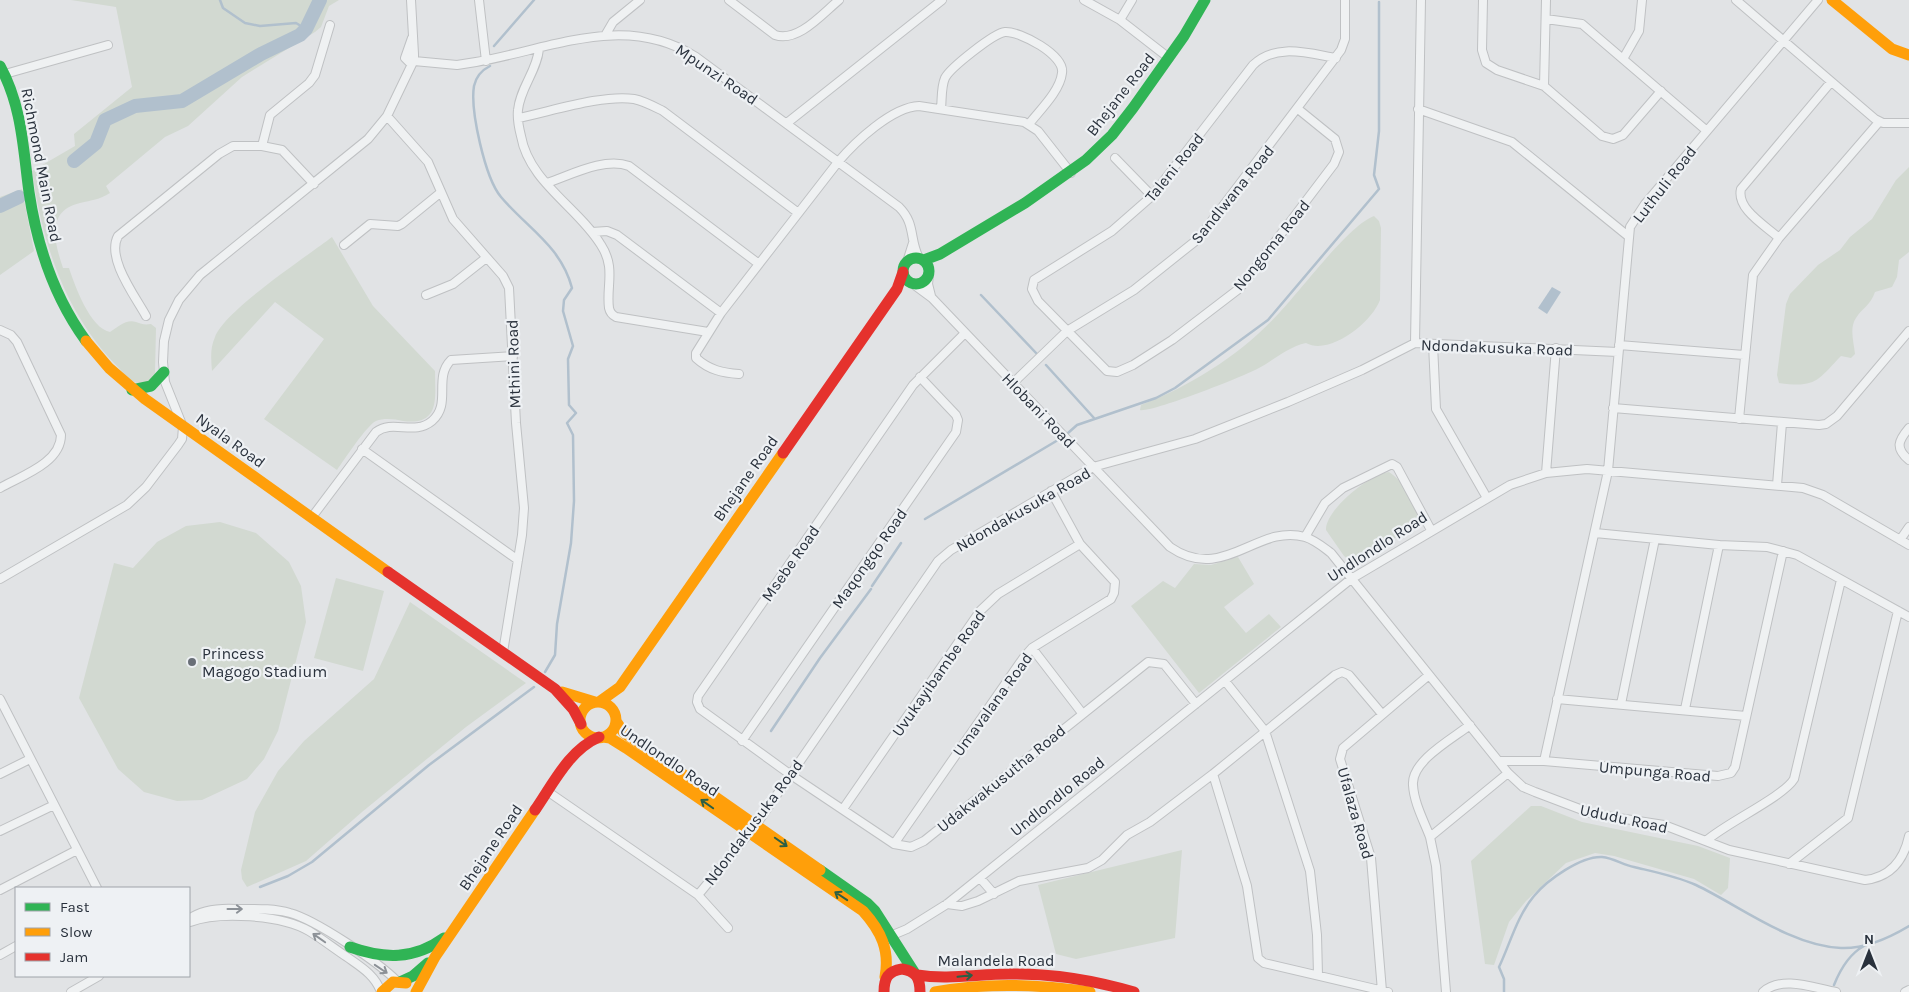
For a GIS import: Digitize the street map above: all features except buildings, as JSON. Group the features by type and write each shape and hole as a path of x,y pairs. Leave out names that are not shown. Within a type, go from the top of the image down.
{"main road":[{"name":"Bhejane Road","path":"925,266 940,254 1040,195 1071,173 1116,130 1187,34 1205,0"},
{"path":"1832,0 1888,46 1909,55"},
{"name":"Richmond Main Road","path":"3,70 16,103 34,222 47,266 65,305 81,333 97,355 132,390 183,427"},
{"path":"897,289 912,283 923,282 925,266 905,267 912,283"},
{"name":"Bhejane Road","path":"597,702 620,687 897,289 905,267"},
{"path":"132,390 151,387 164,372"},
{"name":"Nyala Road","path":"183,427 556,690 574,709 581,726"},
{"name":"Bhejane Road","path":"615,717 620,687"},
{"name":"Nyala Road","path":"556,690 577,699 597,702"},
{"path":"597,702 607,704 615,717 611,732 601,737 589,735 581,726 583,710 597,702"},
{"name":"Undlondlo Road","path":"615,717 624,733 863,911 888,937 903,960 915,973"},
{"name":"Bhejane Road","path":"573,755 581,726"},
{"name":"Bhejane Road","path":"416,992 434,957 573,755 587,742 601,737"},
{"name":"Undlondlo Road","path":"601,737 610,738 622,745 752,829"},
{"path":"350,946 371,955 410,956 439,942 454,929"},
{"name":"Undlondlo Road","path":"884,984 888,937"},
{"name":"Bhejane Road","path":"381,992 390,984 413,976 434,957"},
{"name":"Malandela Road","path":"884,984 891,971 898,968 938,978 1034,974 1086,979 1134,992"},
{"path":"915,973 920,984 920,992"},
{"path":"399,982 409,984 416,992"},
{"path":"873,992 884,984"},
{"name":"Malandela Road","path":"935,992 978,985 1009,984 1067,988 1090,992"}],"street":[{"name":"Nyala Road","path":"183,427 168,392 164,372 163,351 166,331 174,310 185,291 200,275 356,150 387,116 412,58 411,0"},
{"path":"479,0 486,61"},
{"path":"606,34 613,22 640,0"},
{"path":"736,2 775,35 788,37 796,34 839,0"},
{"path":"787,122 942,0"},
{"path":"1084,0 1120,20 1169,58"},
{"path":"1120,20 1132,0"},
{"name":"Sandlwana Road","path":"1013,383 1067,331 1134,290 1198,239 1336,58 1344,39 1344,0"},
{"path":"1415,343 1421,0"},
{"path":"1483,0 1482,50 1486,63 1497,70 1544,86 1598,133 1613,139 1620,137 1661,91"},
{"path":"1544,86 1546,0"},
{"path":"1623,59 1639,30 1642,0"},
{"path":"1736,0 1879,122 1909,123"},
{"name":"Luthuli Road","path":"1544,761 1608,471 1628,236 1635,217 1644,204 1818,0"},
{"path":"1546,19 1582,24 1707,131"},
{"path":"262,146 270,116 309,83 315,75 330,25"},
{"path":"941,109 943,83 947,75 996,35 1011,32 1054,54 1062,65 1063,72 1058,85 1030,124"},
{"name":"Mpunzi Road","path":"412,58 457,65 486,61 606,34 650,37 682,48 787,122 906,214 910,223 913,243 925,266"},
{"path":"3,70 108,45"},
{"path":"539,49 536,64 518,106 518,118 527,155 536,172 592,232 602,246 608,261 610,276 609,308 611,313 616,317 708,332"},
{"name":"Taleni Road","path":"1067,331 1038,301 1032,289 1034,280 1112,231 1152,196 1164,183 1253,65 1262,57 1280,51 1336,58"},
{"path":"1779,238 1744,207 1740,194 1741,189 1831,82"},
{"path":"518,118 611,99 634,99 644,102 662,111 797,212"},
{"path":"739,374 718,372 696,358 696,353 708,332 797,212 838,162 857,142 904,109 919,106 1015,120 1030,124 1043,137 1071,173"},
{"path":"1418,109 1512,142 1628,236"},
{"name":"Nongoma Road","path":"1067,331 1107,371 1117,372 1133,365 1172,340 1240,288 1338,157 1339,148 1335,139 1298,110"},
{"name":"Mthini Road","path":"387,116 428,162 453,219 503,276 509,288 516,423 524,508 518,560 503,652"},
{"path":"1739,419 1753,275 1779,238 1879,122"},
{"path":"146,316 116,259 114,249 118,236 227,149 239,146 278,148 289,155 314,184"},
{"path":"1115,158 1152,196"},
{"path":"547,183 603,165 615,163 629,166 759,264"},
{"path":"344,245 370,224 383,223 398,226 402,224 440,193"},
{"path":"592,232 607,231 617,235 722,313"},
{"name":"Mpunzi Road","path":"905,267 913,243"},
{"path":"426,295 453,284 486,258"},
{"path":"925,266 932,298"},
{"name":"Hlobani Road","path":"912,283 932,298 964,334 1170,547 1184,556 1206,560 1223,558 1281,536 1305,537"},
{"path":"0,330 11,334 17,342 61,435 60,446 52,457 0,488"},
{"path":"1613,408 1818,425 1831,421 1909,331"},
{"name":"Msebe Road","path":"791,775 700,709 697,702 698,696 920,377 964,334"},
{"name":"Ndondakusuka Road","path":"698,895 752,829 791,775 938,561 951,550 1093,467 1170,447 1203,436 1362,370 1415,343 1556,348 1619,348 1744,356"},
{"path":"1433,344 1436,408 1487,498"},
{"path":"1546,473 1556,348"},
{"path":"312,517 371,437 382,428 417,428 433,420 443,404 442,374 451,360 513,356"},
{"name":"Maqongqo Road","path":"742,741 956,432 958,420 956,415 920,377"},
{"path":"1776,485 1782,423"},
{"path":"0,579 127,505 146,487 178,446 182,438 183,427"},
{"path":"1909,428 1899,440 1898,446 1902,454 1909,460"},
{"path":"362,449 518,560"},
{"path":"1351,579 1331,553 1305,537 1325,503 1343,488 1392,464 1397,466 1431,530"},
{"name":"Undlondlo Road","path":"888,937 907,930 947,904 1351,579 1510,484 1546,473 1566,470 1608,471 1814,490 1909,545"},
{"name":"Umavalana Road","path":"894,844 1032,648 1110,599 1114,594 1115,582 1080,544 1051,491"},
{"path":"1900,540 1909,527"},
{"path":"1595,532 1719,545 1767,547 1797,554 1909,617"},
{"path":"1622,704 1656,539"},
{"name":"Uvukayibambe Road","path":"843,809 980,611 998,594 1080,544"},
{"path":"1685,709 1719,545"},
{"name":"Umpunga Road","path":"1500,761 1544,761 1726,775 1731,773 1735,767 1783,551"},
{"name":"Ududu Road","path":"1351,579 1508,773 1524,787 1567,805 1609,817 1664,825 1729,850 1866,880 1884,874 1899,862 1905,851 1909,836"},
{"path":"1706,841 1723,828 1785,789 1794,779 1841,580"},
{"path":"1789,864 1848,818 1898,611"},
{"path":"1032,648 1082,713"},
{"name":"Udakwakusutha Road","path":"894,844 911,847 924,842 1082,713 1148,662 1153,661 1164,664 1196,704"},
{"path":"947,904 962,906 1030,878 1088,868 1108,856 1127,836 1150,822 1213,774 1335,675 1342,672 1349,675 1382,714"},
{"name":"Ufalaza Road","path":"1385,991 1371,858 1340,759 1343,748 1430,675"},
{"path":"1225,681 1265,731 1310,871 1317,935 1318,975"},
{"path":"0,699 3,714 30,759 96,887"},
{"path":"1558,699 1746,716"},
{"path":"1446,992 1436,866 1430,838 1414,794 1413,776 1420,764 1470,725"},
{"path":"0,774 30,759"},
{"path":"1430,838 1508,773"},
{"path":"1213,774 1248,891 1258,958 1264,963 1385,991"},
{"path":"791,775 894,844"},
{"path":"547,791 698,895 728,928"},
{"path":"0,831 54,805"},
{"path":"0,890 77,850"},
{"path":"980,878 994,894"},
{"path":"190,920 205,911 216,909 281,911 308,920 350,946 399,982"},
{"path":"190,921 223,916 289,923 308,931 368,973 377,982 381,992"},
{"path":"0,955 15,947"},
{"path":"71,992 97,977"},
{"path":"1763,992 1771,986 1787,984 1836,992"},
{"path":"1905,992 1909,990"}],"shaded area":[{"path":"71,0 339,0 329,6 321,27 242,77 188,126 165,137 106,186 110,193 69,207 61,213 55,230 57,249 63,268 69,268 84,305 96,323 110,332 122,324 132,321 151,324 156,328 154,378 142,383 133,381 115,364 82,321 58,274 49,249 36,197 32,171 75,146 74,134 132,87 116,7"},
{"path":"1909,167 1909,252 1899,260 1897,277 1892,287 1875,292 1856,318 1852,331 1855,354 1851,358 1841,356 1815,381 1801,384 1779,383 1777,375 1786,304 1790,294 1818,265 1840,250 1850,237 1872,219 1896,180"},
{"path":"22,189 34,251 0,275 0,197"},
{"path":"1374,216 1379,221 1381,228 1380,300 1376,309 1359,327 1338,341 1327,345 1316,346 1306,343 1299,345 1287,350 1259,368 1236,378 1161,406 1140,410 1141,405 1198,378 1250,341 1280,312 1339,245 1364,222"},
{"path":"332,237 373,306 435,371 435,400 430,414 424,419 415,421 382,419 376,421 362,436 337,470 264,419 324,339 275,302 212,371 211,358 215,337 234,313 268,284"},
{"path":"1389,472 1409,494 1419,523 1414,529 1376,547 1354,564 1344,556 1326,530 1328,522 1340,503 1350,494 1371,479"},
{"name":"Princess Magogo Stadium","path":"220,522 256,533 289,562 301,586 306,622 278,731 264,759 247,779 202,800 177,801 144,792 118,769 79,698 114,563 133,568 157,542 186,526"},
{"path":"1238,557 1254,584 1224,607 1246,633 1269,614 1281,627 1199,693 1131,606 1163,581 1175,588 1194,564 1211,565"},
{"path":"336,578 384,591 363,671 314,658"},
{"path":"410,602 526,683 466,727 362,812 306,861 247,887 242,879 241,870 255,812 278,771 304,741 374,679"},
{"path":"1531,806 1541,806 1582,822 1698,846 1730,858 1728,888 1721,895 1694,879 1614,856 1595,853 1566,863 1526,901 1509,922 1494,965 1485,964 1471,861"},
{"path":"1182,850 1175,938 1076,959 1056,954 1038,885"}],"water":[{"path":"1552,287 1561,292 1547,314 1538,308"}],"waterway":[{"path":"220,0 223,8 245,23 260,26 296,23 306,29"},
{"path":"74,161 96,143 105,120 135,106 182,101 261,54 300,35 306,29 320,0"},
{"path":"494,46 534,0"},
{"path":"1068,433 1077,425 1156,398 1175,388 1268,320 1379,189 1374,175 1379,131 1379,2"},
{"path":"490,66 476,80 473,97 480,143 489,175 501,197 552,249 567,273 572,288 564,300 563,311 573,346 568,359 569,405 576,413 567,423 573,435 574,501 571,543 557,624 555,655 545,672"},
{"path":"0,206 19,197"},
{"path":"981,295 1037,354"},
{"path":"1046,365 1094,418"},
{"path":"925,519 1058,440"},
{"path":"872,586 901,543"},
{"path":"771,731 820,658 871,589"},
{"path":"260,887 288,876 312,862 429,765 534,687"},
{"path":"1504,992 1504,979 1499,967 1518,921 1528,904 1556,876 1584,860 1594,858 1602,857 1614,860 1696,885 1766,924 1822,946 1850,948 1868,945 1909,926"},
{"path":"1834,985 1846,963 1854,953 1864,946"}],"traffic: fast":[{"path":"924,260 940,254 1025,203 1086,160 1112,135 1133,108 1184,36 1205,0"},
{"path":"0,66 13,96 17,112 32,212 42,251 56,289 86,341"},
{"path":"916,258 925,262 929,271 925,280 916,284 907,280 903,271 907,262 916,258"},
{"path":"132,390 151,386 164,372"},
{"path":"820,870 867,903 875,911 914,972"},
{"path":"350,947 375,954 410,954 433,945 444,938"},
{"path":"400,982 413,976 428,963"}],"traffic: slow":[{"path":"1832,0 1892,49 1909,55"},
{"path":"86,341 109,368 145,399 388,572"},
{"path":"599,702 620,687 783,453"},
{"path":"562,692 595,702"},
{"path":"598,702 610,708 616,720 610,732 598,738 586,732 580,720 586,708 598,702"},
{"path":"616,721 624,733 820,870"},
{"path":"603,737 610,738 626,748 863,911 875,926 883,941 886,958 885,977"},
{"path":"416,992 435,957 535,810"},
{"path":"382,992 393,982 406,983"},
{"path":"935,992 993,985 1051,987 1090,992"}],"traffic: jam":[{"path":"783,453 897,289 903,272"},
{"path":"388,572 555,689 573,709 581,724"},
{"path":"535,810 570,759 588,743 599,737"},
{"path":"884,992 886,979 890,973 902,969 914,973 918,979 920,992"},
{"path":"917,975 940,977 997,974 1057,976 1103,984 1134,992"}],"place":[{"name":"Princess Magogo Stadium","path":"192,662"}]}
